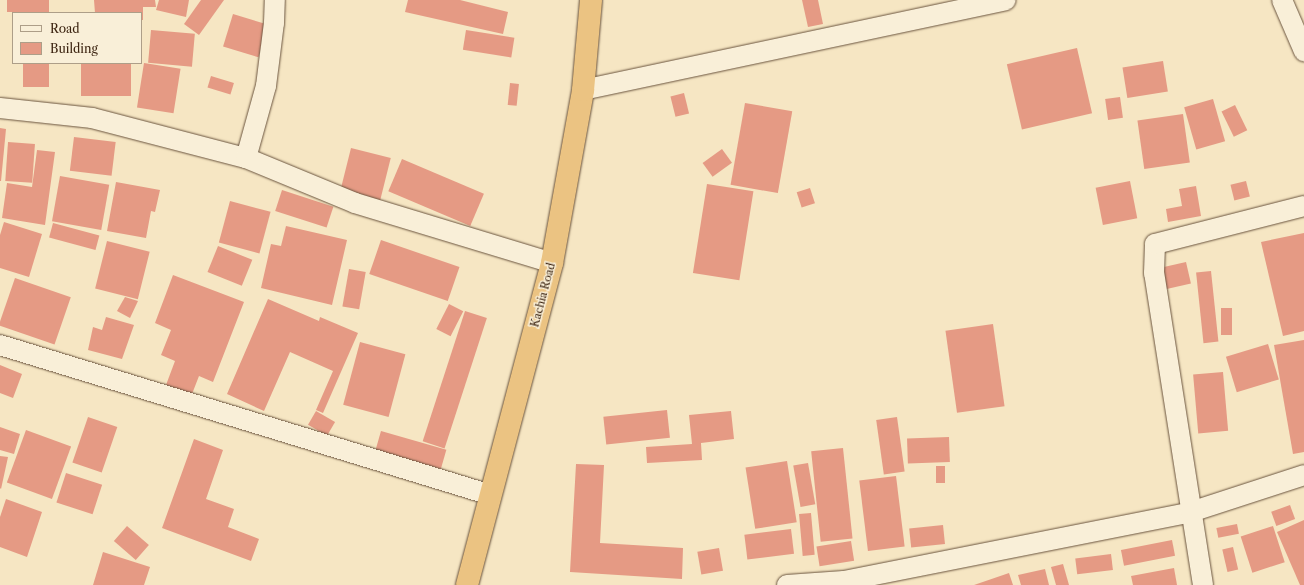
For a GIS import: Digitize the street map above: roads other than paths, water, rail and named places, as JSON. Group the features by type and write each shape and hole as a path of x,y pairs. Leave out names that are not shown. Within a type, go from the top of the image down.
{"highway":[{"name":"Kachia Road","path":"466,585 552,263 583,90 591,0"}],"street":[{"path":"246,158 266,86 274,22 275,0"},
{"path":"583,90 1006,0"},
{"path":"1282,0 1304,51"},
{"path":"0,108 92,118 246,158 356,203 552,263"},
{"path":"1203,585 1154,273 1155,244 1304,206"},
{"path":"0,345 491,495"},
{"path":"787,585 844,583 1192,512 1304,475"}]}
